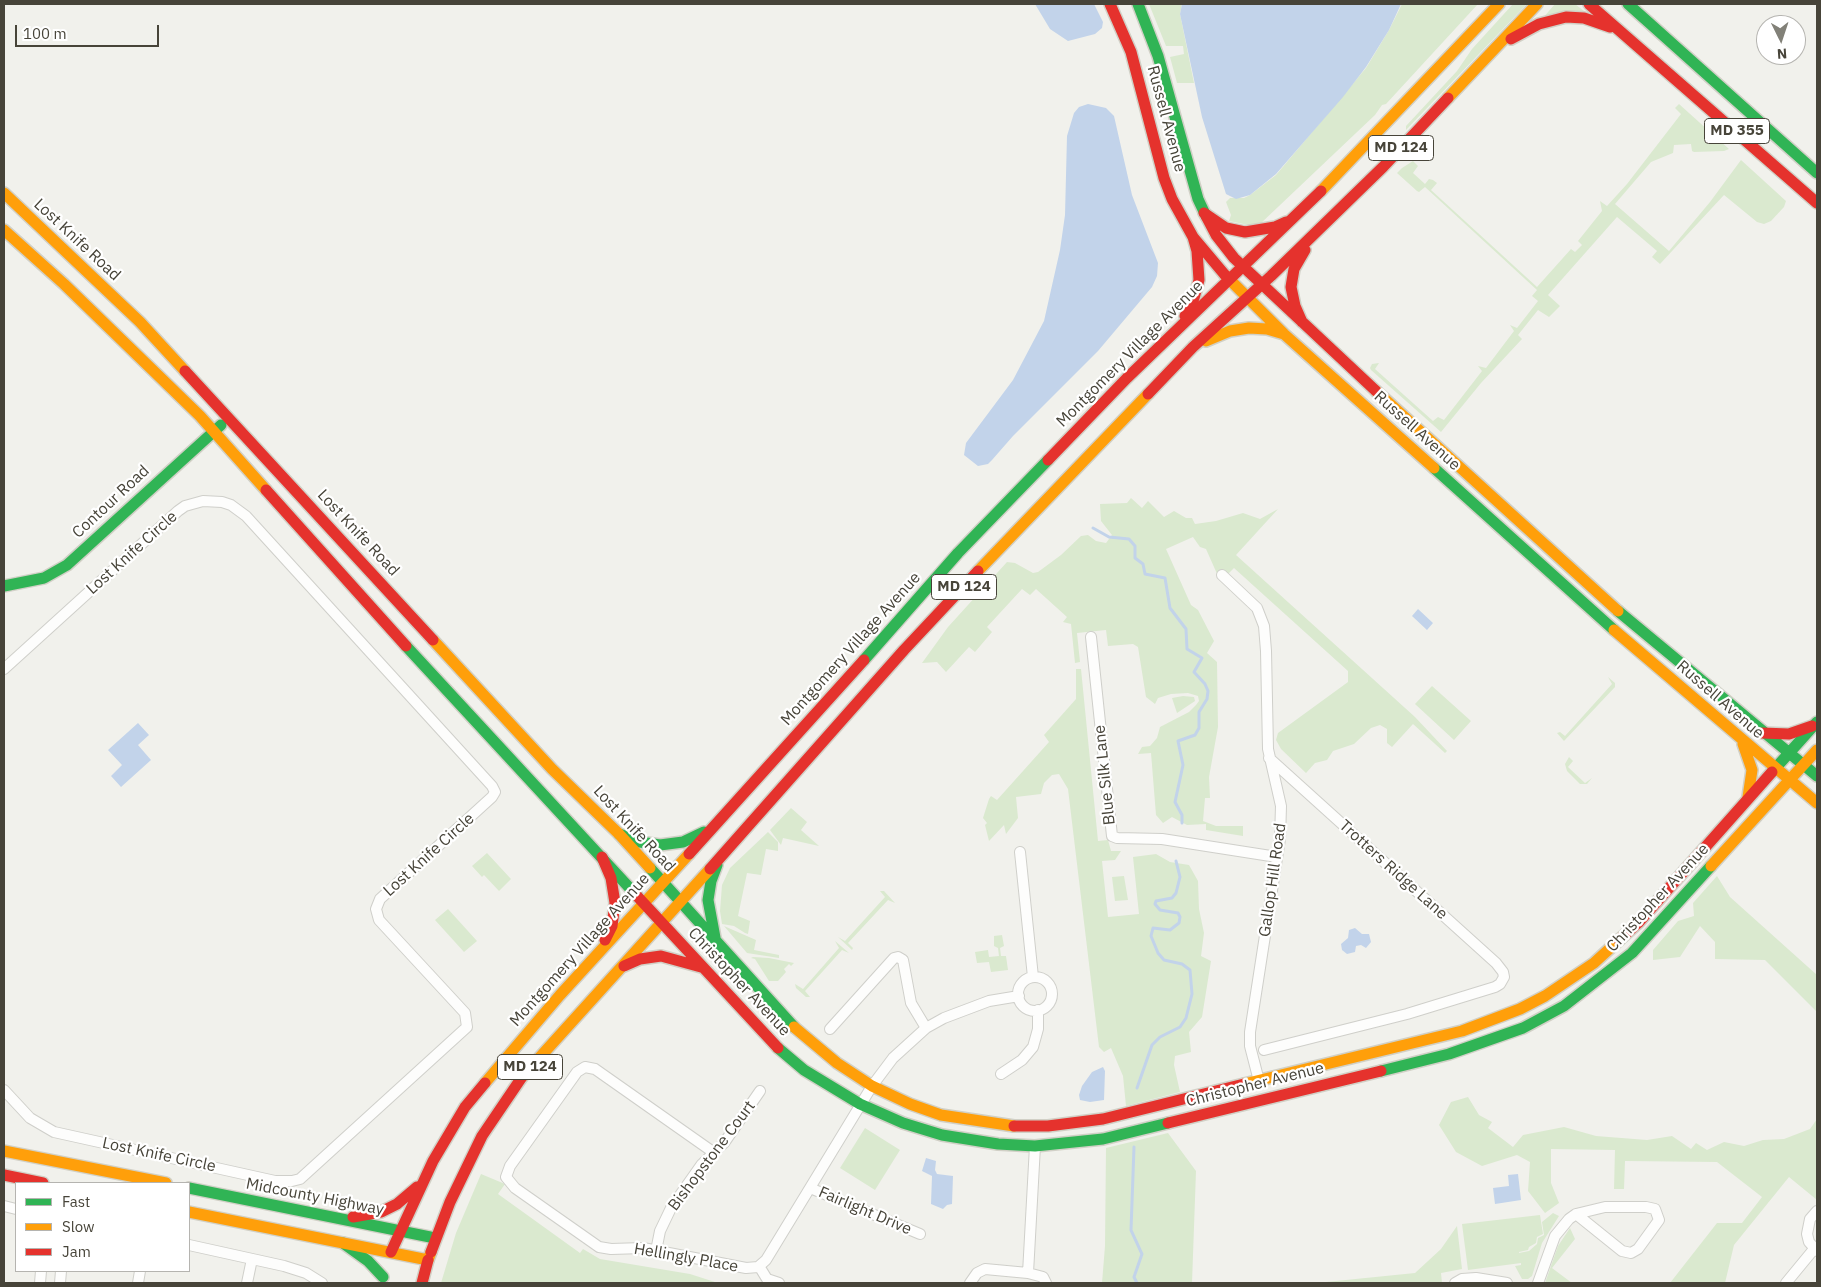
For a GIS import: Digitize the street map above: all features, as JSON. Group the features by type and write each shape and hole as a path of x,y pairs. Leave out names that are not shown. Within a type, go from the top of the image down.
{"street":[{"name":"Russell Avenue","path":"1110,4 1131,52 1164,178 1172,199 1193,237 1229,280 1284,334 1650,662 1817,803"},
{"name":"Russell Avenue","path":"1138,4 1158,56 1204,213 1216,236 1244,267 1302,322 1608,603 1762,733 1817,776"},
{"path":"1483,21 1490,4"},
{"name":"Montgomery Village Avenue","path":"422,1283 435,1238 482,1136 522,1077 680,903 904,650 1193,347 1317,232 1483,21 1500,4"},
{"name":"Montgomery Village Avenue","path":"382,1280 400,1230 423,1182 465,1107 507,1056 601,950 838,690 958,553 1179,325 1293,220 1498,46 1536,4"},
{"name":"MD 355","path":"1589,4 1715,111 1817,203"},
{"name":"MD 355","path":"1630,5 1817,173"},
{"path":"1498,46 1539,24 1566,17 1596,21 1618,30"},
{"name":"Lost Knife Road","path":"4,193 140,322 552,769 619,834 680,903"},
{"path":"1204,213 1226,228 1245,232 1275,227 1293,220"},
{"path":"4,230 122,339 214,431 427,670 662,922"},
{"path":"1302,322 1294,306 1291,287 1294,269 1317,232"},
{"path":"1179,325 1190,308 1199,280 1197,251 1193,237"},
{"path":"1193,347 1230,331 1249,328 1268,329 1284,334"},
{"name":"Contour Road","path":"4,586 44,578 67,565 229,418"},
{"name":"Lost Knife Circle","path":"4,669 178,511 185,506 203,501 222,502 239,510 246,516 492,786 495,792 492,797 380,899 376,909 379,920 465,1013 467,1027 300,1179 275,1181 54,1132 30,1118 4,1090"},
{"name":"Gallop Hill Road","path":"1222,575 1252,602 1260,614 1264,626 1269,758 1282,806 1277,857 1250,1032 1250,1046 1259,1081"},
{"name":"Blue Silk Lane","path":"1091,636 1111,833 1116,838 1162,839 1277,857"},
{"path":"1762,733 1789,734 1799,732 1816,723"},
{"name":"Christopher Avenue","path":"680,903 792,1026 837,1063 872,1086 910,1104 941,1115 980,1122 1048,1126 1103,1119 1462,1031 1492,1021 1545,996 1594,963 1631,929 1816,723"},
{"path":"1742,741 1752,770 1752,780 1746,802"},
{"name":"Christopher Avenue","path":"662,922 770,1042 804,1070 860,1104 902,1123 942,1135 998,1144 1035,1146 1104,1139 1449,1054 1524,1028 1564,1006 1632,953 1817,750"},
{"name":"Trotters Ridge Lane","path":"1264,1050 1398,1017 1498,986 1504,977 1503,972 1496,963 1269,758"},
{"path":"619,834 640,842 660,845 673,844 696,838 714,825"},
{"path":"1020,852 1033,977"},
{"path":"601,950 612,926 615,904 611,878 602,856"},
{"path":"716,943 708,900 711,881 720,856"},
{"path":"622,967 640,959 661,956 701,967"},
{"path":"830,1029 893,959 898,957 903,961 908,996 926,1028"},
{"path":"1033,977 1046,981 1052,990 1048,1004 1038,1010 1026,1007 1019,996 1021,985 1033,977"},
{"name":"Hellingly Place","path":"713,1152 595,1068 585,1066 577,1072 508,1170 506,1177 510,1184 599,1247 611,1249 634,1247 746,1268 759,1266 766,1260 860,1104 893,1058 926,1028 968,1007 988,1001 1019,996"},
{"path":"1001,1074 1022,1060 1033,1047 1038,1030 1038,1010"},
{"name":"Bishopstone Court","path":"656,1251 666,1216 713,1152 724,1143 760,1091"},
{"path":"1028,1273 1035,1146"},
{"path":"4,1151 161,1182"},
{"path":"4,1175 38,1182"},
{"name":"MD 124","path":"338,1218 366,1216 382,1212 397,1204 423,1182"},
{"name":"Midcounty Highway","path":"190,1188 435,1238"},
{"name":"Fairlight Drive","path":"810,1188 920,1234"},
{"path":"1538,1283 1555,1236 1576,1214 1605,1207 1646,1207 1655,1209 1659,1220 1638,1249 1626,1253 1576,1214"},
{"path":"1786,1283 1816,1250 1807,1234 1807,1226 1817,1211"},
{"path":"190,1212 428,1260"},
{"path":"342,1242 368,1261 382,1280"},
{"path":"190,1245 306,1273 322,1283"},
{"path":"247,1283 252,1259"},
{"path":"759,1266 767,1279 779,1283"},
{"path":"970,1283 977,1273 985,1269 1028,1273 1043,1277 1046,1283"},
{"path":"1455,1283 1462,1279 1476,1278 1507,1283"}],"green space":[{"path":"1149,4 1182,4 1180,14 1194,83 1177,83 1170,57 1184,54 1183,46 1166,46"},
{"path":"1402,4 1478,4 1386,104 1382,105 1375,115 1259,225 1253,226 1229,221 1231,215 1226,202 1230,198 1244,198 1250,195 1276,175 1366,68"},
{"path":"1513,4 1527,4 1406,130 1406,126 1457,71 1472,49"},
{"path":"1555,4 1575,4 1588,14 1542,19"},
{"path":"1679,104 1729,149 1724,151 1694,152 1692,151 1691,144 1674,145 1673,153 1651,162 1615,204 1669,251 1710,202 1741,160 1786,201 1784,207 1771,221 1764,224 1757,222 1724,195 1660,264 1652,257 1657,251 1617,217 1548,295 1560,306 1549,317 1538,310 1518,335 1522,339 1481,383 1441,432 1371,370 1372,364 1379,363 1375,369 1433,421 1438,417 1444,420 1482,371 1478,366 1486,368 1514,331 1510,325 1517,328 1538,301 1532,296 1537,290 1425,187 1419,192 1417,191 1397,173 1402,168 1413,161 1418,166 1413,173 1425,184 1429,179 1437,183 1431,190 1537,287 1571,249 1575,252 1582,245 1578,241 1602,211 1600,201 1607,206 1627,184 1681,114 1675,108"},
{"path":"1131,498 1142,508 1148,501 1164,517 1174,511 1186,518 1192,518 1195,524 1216,521 1243,513 1260,519 1278,509 1236,555 1415,717 1447,751 1445,753 1413,724 1392,747 1387,743 1387,729 1380,725 1371,728 1354,744 1333,751 1327,760 1315,763 1306,773 1281,749 1276,740 1278,733 1348,682 1348,671 1234,568 1228,574 1224,570 1218,576 1206,549 1200,547 1193,537 1166,549 1191,605 1198,610 1214,641 1207,653 1217,662 1218,727 1209,777 1210,798 1205,798 1203,821 1216,826 1243,826 1243,836 1206,830 1206,824 1187,825 1172,817 1163,823 1156,815 1151,753 1138,754 1142,747 1150,746 1157,738 1160,727 1189,712 1199,701 1198,696 1188,693 1171,694 1158,698 1155,704 1146,697 1138,647 1133,644 1108,646 1106,630 1077,633 1080,662 1075,663 1071,624 1063,622 1067,617 1036,589 1030,595 1022,589 987,627 992,632 975,652 969,647 946,672 937,662 922,663 948,627 1007,562 1015,563 1033,573 1038,572 1061,555 1081,536 1088,535 1096,541 1106,543 1112,535 1101,521 1100,504 1127,503"},
{"path":"1076,669 1081,669 1098,841 1108,840 1111,851 1121,851 1115,860 1102,861 1108,917 1139,914 1133,857 1156,854 1170,862 1189,865 1198,881 1199,909 1204,933 1201,956 1211,961 1202,1017 1189,1032 1191,1052 1175,1056 1174,1065 1180,1092 1126,1106 1123,1076 1111,1048 1104,1052 1099,1047 1068,789 1059,774 1052,775 1044,783 1041,794 1016,797 1018,818 1006,834 1004,825 989,841 985,825 987,823 983,818 991,796 997,800 1049,742 1044,735 1076,699"},
{"path":"1608,677 1615,683 1615,687 1564,741 1557,733 1560,732 1565,736 1612,684"},
{"path":"1432,686 1471,721 1454,740 1415,704"},
{"path":"1194,697 1195,701 1177,713 1172,698"},
{"path":"1569,757 1573,761 1568,767 1585,783 1592,778 1587,784 1580,784 1567,771 1565,764"},
{"path":"791,808 807,822 801,830 819,846 783,838 781,845 770,830"},
{"path":"768,832 778,842 778,851 766,849 761,875 747,873 738,916 750,921 748,934 734,926 722,924 720,911 722,885 730,868"},
{"path":"487,853 511,879 499,891 484,875 482,877 472,866"},
{"path":"1124,876 1128,900 1115,901 1112,877"},
{"path":"1717,876 1730,897 1817,975 1817,1012 1765,960 1715,959 1715,942 1700,926 1680,957 1653,960 1653,950 1678,921 1694,916 1693,903"},
{"path":"880,891 884,891 895,903 888,900 848,943 853,948 852,950 838,937 845,941 885,897"},
{"path":"448,909 477,941 464,952 435,920"},
{"path":"724,926 756,940 754,950 779,955 779,958 747,953"},
{"path":"1002,935 1004,946 1000,948 1001,956 1006,956 1008,970 991,972 989,962 977,963 975,952 988,950 989,957 999,956 998,948 994,946 994,936"},
{"path":"835,941 849,953 842,950 805,991 810,997 806,997 796,988 795,984 803,989 839,948"},
{"path":"751,958 794,963 791,966 789,964 784,969 786,972 778,981 769,981 755,959"},
{"path":"1468,1097 1479,1115 1492,1122 1488,1128 1513,1147 1523,1135 1564,1127 1596,1136 1647,1140 1672,1136 1691,1149 1696,1143 1707,1150 1724,1142 1744,1146 1763,1140 1784,1139 1810,1129 1817,1119 1817,1200 1789,1177 1734,1245 1725,1283 1670,1283 1717,1223 1742,1223 1762,1197 1717,1162 1625,1161 1624,1189 1614,1189 1615,1150 1551,1149 1551,1183 1559,1203 1545,1213 1528,1191 1530,1162 1517,1155 1482,1166 1456,1152 1439,1125 1451,1102"},
{"path":"865,1128 900,1150 875,1190 840,1168"},
{"path":"1168,1133 1196,1171 1192,1283 1102,1283 1105,1246 1106,1148"},
{"path":"481,1174 505,1184 498,1194 580,1253 583,1249 600,1259 690,1274 718,1283 441,1283 456,1233"},
{"path":"1553,1213 1559,1216 1542,1243 1532,1276 1528,1279 1522,1279 1515,1266 1521,1265 1521,1263 1468,1270 1462,1224 1540,1215 1543,1234 1537,1237 1536,1243 1529,1247 1528,1250 1519,1253 1529,1251 1537,1244 1538,1238 1544,1235 1542,1222"},
{"path":"1457,1226 1462,1269 1441,1273 1442,1283 1316,1283 1415,1273 1441,1249"},
{"path":"1570,1228 1575,1239 1552,1268 1572,1283 1545,1283 1558,1246"}],"water":[{"path":"1035,4 1094,4 1103,22 1102,28 1095,34 1068,41 1050,29"},
{"path":"1182,4 1401,4 1389,30 1366,67 1343,97 1276,174 1250,195 1236,199 1226,194 1202,117 1180,14"},
{"path":"1088,104 1106,108 1114,116 1132,195 1158,263 1157,276 1152,287 1098,351 1013,436 988,464 978,466 964,455 966,443 1013,380 1044,321 1060,250 1065,215 1067,136 1074,113 1079,107"},
{"path":"1418,609 1433,623 1427,630 1412,616"},
{"path":"138,723 149,735 138,745 151,760 121,787 111,776 122,765 108,750"},
{"path":"1355,928 1362,934 1369,934 1371,942 1366,948 1361,945 1356,946 1355,952 1347,954 1342,950 1341,944 1348,938 1349,930"},
{"path":"1103,1067 1105,1071 1104,1100 1090,1102 1080,1100 1079,1095 1082,1086 1092,1072"},
{"path":"926,1158 936,1161 935,1170 937,1174 953,1176 952,1204 947,1205 943,1209 931,1204 932,1176 922,1171"},
{"path":"1518,1174 1521,1200 1495,1204 1493,1188 1509,1186 1508,1175"}],"waterway":[{"path":"1093,528 1109,537 1129,539 1135,546 1135,558 1143,564 1145,574 1165,578 1170,608 1186,629 1187,649 1202,658 1194,672 1205,684 1208,691 1207,699 1199,712 1199,728 1195,735 1178,741 1183,765 1175,802 1182,815 1182,823"},
{"path":"1137,1088 1152,1045 1160,1037 1180,1027 1186,1018 1192,994 1190,970 1182,964 1164,960 1158,953 1151,936 1153,928 1170,930 1179,923 1180,917 1178,913 1160,910 1155,904 1156,901 1172,898 1176,893 1180,877 1176,861"},
{"path":"1134,1147 1131,1230 1142,1254 1134,1277 1137,1283"}],"traffic: fast":[{"path":"1138,4 1158,56 1198,199 1206,216"},
{"path":"1628,4 1817,173"},
{"path":"4,586 44,578 67,565 221,425"},
{"path":"864,660 958,553 1048,460"},
{"path":"1434,468 1614,630"},
{"path":"1618,611 1817,776"},
{"path":"406,646 637,896"},
{"path":"1772,772 1817,722"},
{"path":"619,834 640,842 660,845 683,842 704,832"},
{"path":"716,943 708,900 711,881 717,865"},
{"path":"1381,1071 1449,1054 1523,1028 1564,1006 1632,953 1711,866"},
{"path":"650,868 794,1027"},
{"path":"778,1048 804,1070 860,1104 903,1123 942,1135 998,1144 1035,1146 1103,1139 1168,1123"},
{"path":"190,1188 435,1238"},
{"path":"343,1243 368,1261 383,1277"}],"traffic: slow":[{"path":"1321,191 1499,4"},
{"path":"1448,98 1537,4"},
{"path":"4,193 140,322 185,371"},
{"path":"4,230 64,284 200,416 266,490"},
{"path":"1225,275 1284,334 1434,468"},
{"path":"1206,341 1230,331 1249,328 1267,329 1284,334"},
{"path":"1376,391 1618,611"},
{"path":"978,571 1148,394"},
{"path":"1614,630 1817,803"},
{"path":"433,640 552,769 619,834 650,868"},
{"path":"1743,744 1752,770 1748,797"},
{"path":"1711,866 1817,750"},
{"path":"485,1083 560,995 689,854"},
{"path":"522,1077 710,869"},
{"path":"1244,1084 1462,1031 1520,1009 1545,996 1594,963 1619,940"},
{"path":"794,1027 837,1063 872,1086 910,1104 941,1115 1014,1126"},
{"path":"4,1151 161,1182"},
{"path":"190,1212 428,1260 431,1252"}],"traffic: jam":[{"path":"1110,4 1131,52 1164,178 1172,199 1193,237 1225,275"},
{"path":"1589,4 1817,203"},
{"path":"1511,39 1539,24 1566,17 1584,18 1610,27"},
{"path":"1148,394 1193,347 1271,276 1383,167 1448,98"},
{"path":"1048,460 1127,378 1321,191"},
{"path":"1204,213 1226,228 1245,232 1275,227 1286,222"},
{"path":"1206,216 1216,235 1234,258 1376,391"},
{"path":"1185,316 1194,298 1199,280 1197,251 1193,237"},
{"path":"1302,322 1295,306 1291,287 1294,269 1305,250"},
{"path":"185,371 433,640"},
{"path":"266,490 406,646"},
{"path":"710,869 904,650 978,571"},
{"path":"689,854 864,660"},
{"path":"1762,733 1789,734 1812,726"},
{"path":"1619,940 1638,923 1772,772"},
{"path":"602,857 611,878 615,903 612,926 605,940"},
{"path":"637,896 778,1048"},
{"path":"624,966 640,959 661,956 701,967"},
{"path":"1168,1123 1381,1071"},
{"path":"431,1252 450,1202 482,1136 522,1077"},
{"path":"391,1252 433,1161 465,1107 485,1083"},
{"path":"1014,1126 1048,1126 1103,1119 1244,1084"},
{"path":"4,1175 38,1182"},
{"path":"353,1217 381,1212 397,1204 417,1187"},
{"path":"422,1283 428,1260"}]}
